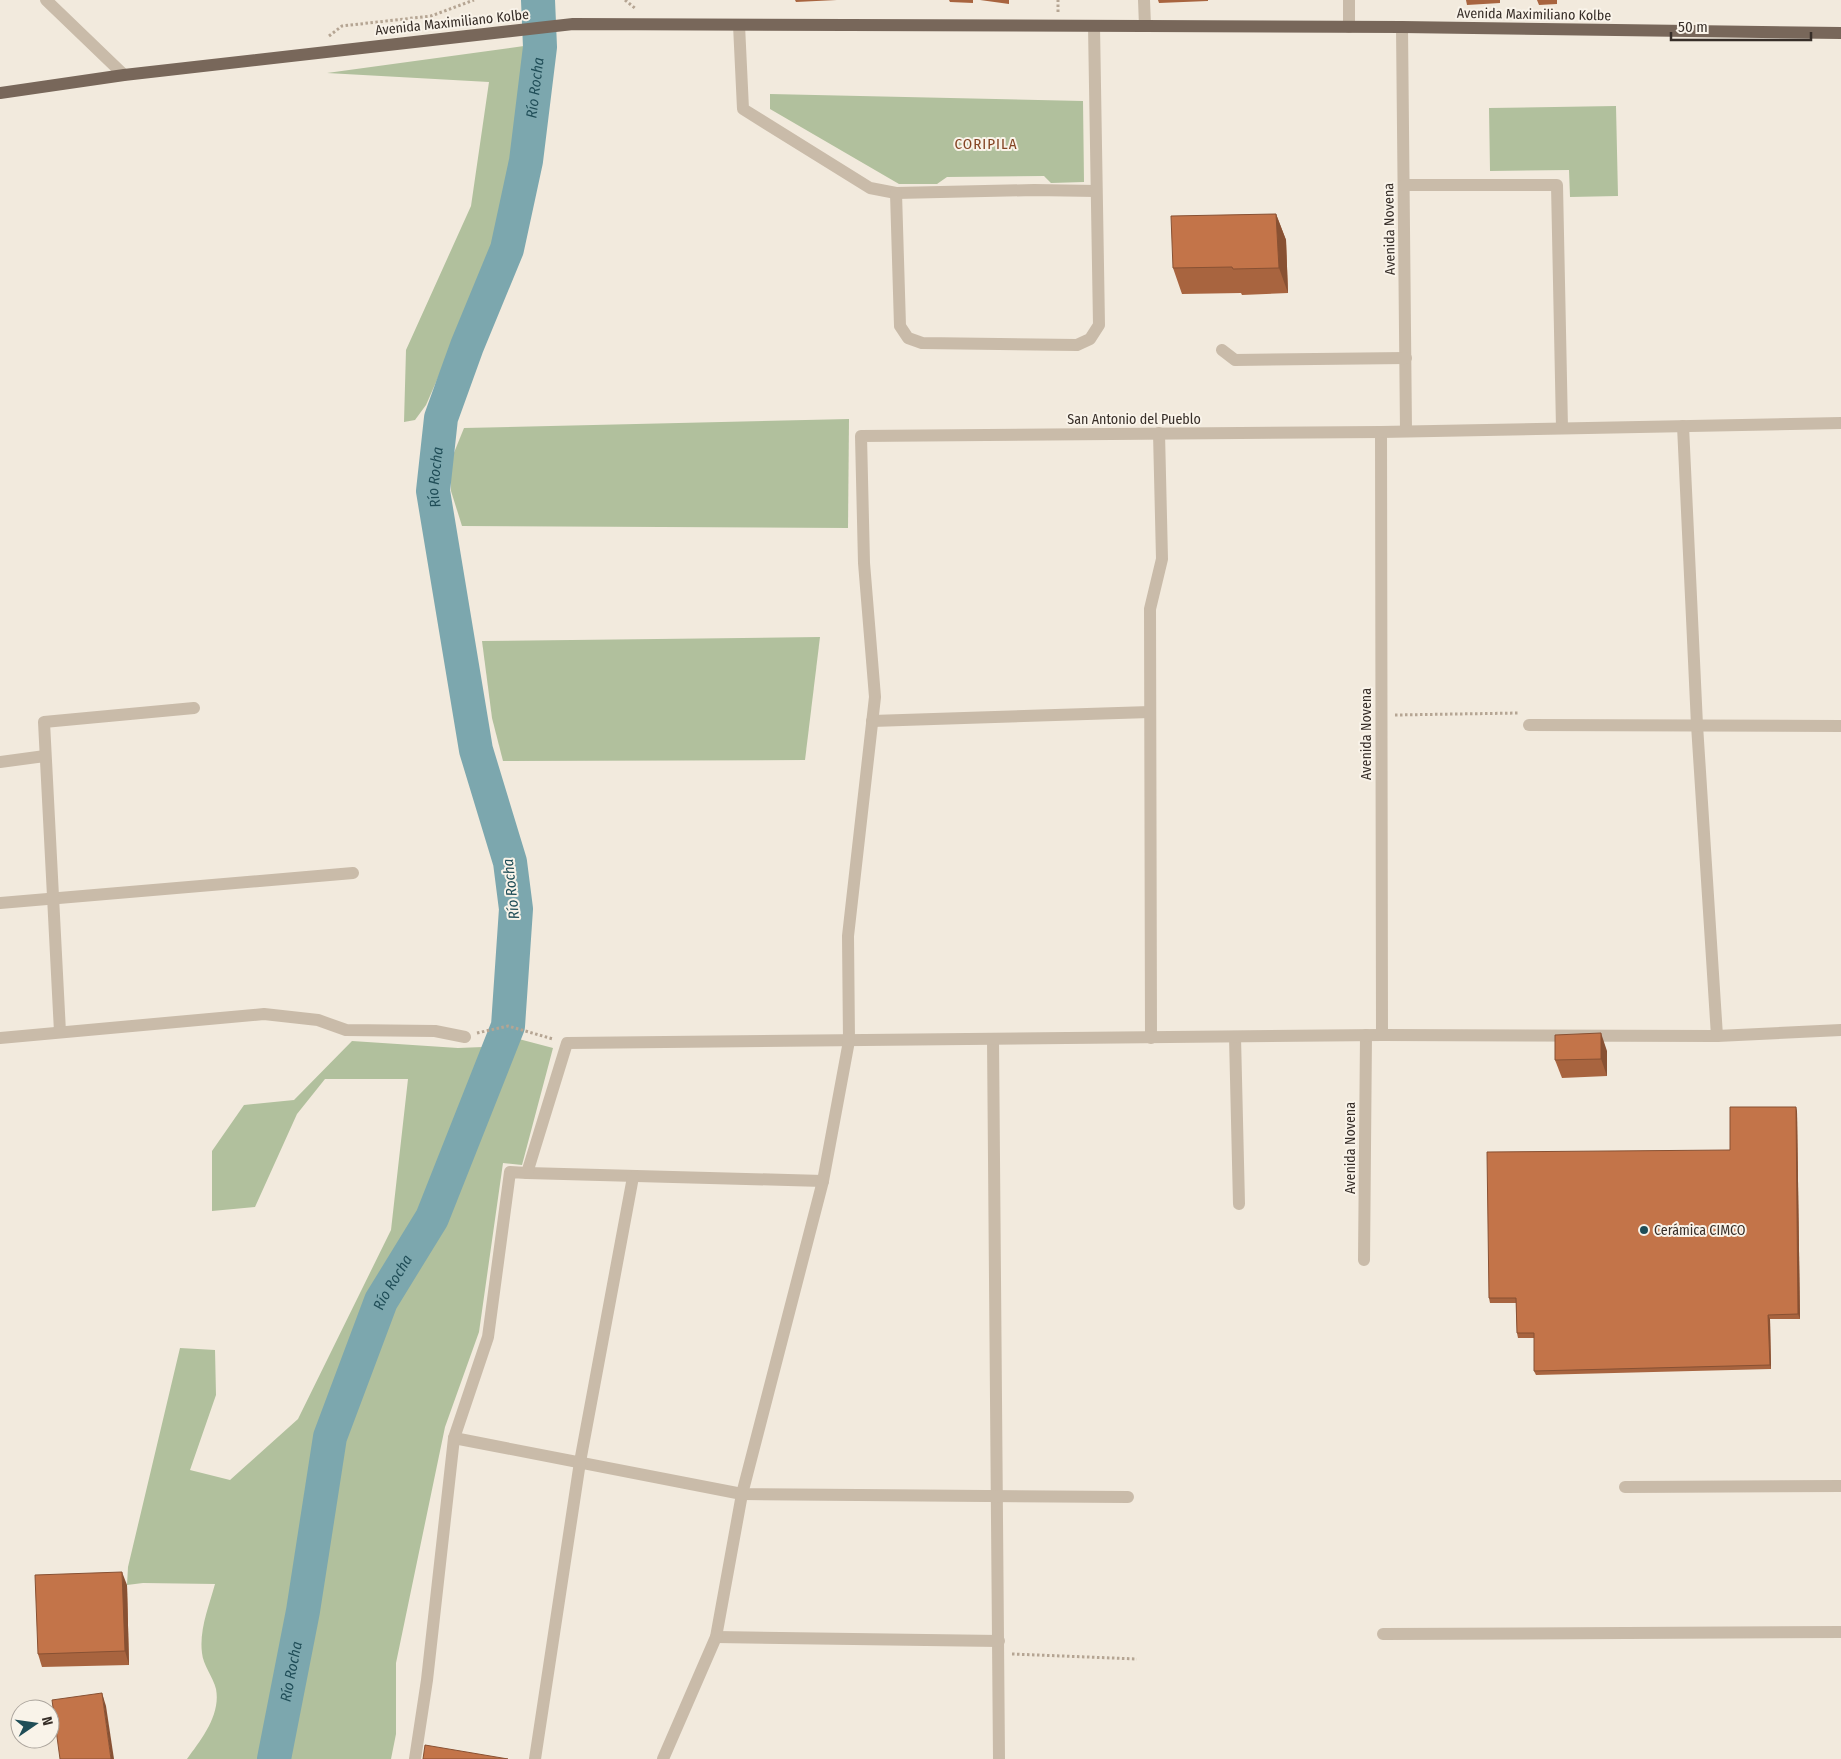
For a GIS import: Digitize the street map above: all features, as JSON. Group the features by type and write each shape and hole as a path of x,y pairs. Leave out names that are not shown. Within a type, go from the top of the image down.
{"main road":[{"name":"Avenida Maximiliano Kolbe","path":"0,93 124,75 573,24 1402,27 1841,33"}],"street":[{"path":"46,0 124,75"},
{"path":"1144,0 1145,26"},
{"path":"1349,0 1349,27"},
{"path":"739,25 743,109 870,188 896,193 1034,190 1096,191"},
{"path":"896,193 900,326 908,338 922,343 1077,345 1090,339 1099,325 1094,26"},
{"name":"Avenida Novena","path":"1402,27 1406,431"},
{"path":"1404,185 1557,186 1562,428"},
{"path":"1222,350 1235,360 1406,358"},
{"name":"San Antonio del Pueblo","path":"872,721 875,697 864,562 861,436 1380,432 1841,423"},
{"path":"1683,426 1697,726 1717,1036"},
{"name":"Avenida Novena","path":"1380,432 1382,1035"},
{"path":"1151,1038 1150,609 1162,559 1159,433"},
{"path":"60,1032 44,722 194,708"},
{"path":"663,1759 716,1637 742,1494 823,1182 849,1041 848,936 872,721 1150,712"},
{"path":"1529,726 1841,726"},
{"path":"0,762 45,756"},
{"path":"0,903 353,873"},
{"path":"0,1038 264,1014 318,1020 346,1030 435,1031 464,1036"},
{"path":"527,1173 567,1042 1366,1035 1717,1036 1841,1030"},
{"name":"Avenida Novena","path":"1364,1260 1366,1035"},
{"path":"1235,1037 1239,1204"},
{"path":"993,1039 999,1759"},
{"path":"415,1759 427,1680 454,1438 488,1337 510,1172 823,1182"},
{"path":"534,1759 580,1462 633,1177"},
{"path":"454,1438 742,1494 1128,1497"},
{"path":"1625,1487 1841,1486"},
{"path":"1382,1634 1841,1632"},
{"path":"716,1637 999,1647"}],"path":[{"path":"323,52 322,41 342,26 431,16 474,0"},
{"path":"1381,715 1519,713 1529,726"},
{"path":"464,1036 508,1026 567,1042"},
{"path":"999,1647 1137,1658"}],"green space":[{"path":"524,46 524,85 496,245 426,405 415,420 404,422 406,350 471,206 489,82 327,73"},
{"path":"770,94 1083,101 1084,182 1051,183 1044,176 947,177 937,184 899,184 770,109"},
{"path":"1616,106 1618,196 1570,197 1569,170 1490,171 1489,108"},
{"path":"849,419 848,528 462,526 451,491 451,460 464,428"},
{"path":"820,637 805,760 503,761 492,718 482,641"},
{"path":"515,1038 553,1048 522,1165 503,1163 479,1332 445,1427 396,1663 396,1734 391,1759 283,1759 339,1443 387,1308 437,1233"},
{"path":"352,1041 458,1048 483,1047 446,1147 409,1235 373,1289 319,1429 292,1601 263,1759 187,1759 209,1727 216,1708 216,1689 204,1662 201,1644 205,1618 215,1584 143,1583 127,1585 128,1567 180,1348 215,1350 216,1395 190,1470 230,1480 298,1419 391,1230 408,1079 325,1079 297,1114 255,1207 212,1211 212,1151 244,1105 294,1100"}],"building":[{"path":"1276,214 1279,268 1173,268 1171,216"},
{"path":"1601,1033 1601,1059 1555,1060 1555,1035"},
{"name":"Cerámica CIMCO","path":"1730,1107 1796,1107 1798,1314 1768,1315 1770,1365 1534,1371 1534,1333 1517,1333 1516,1298 1489,1298 1487,1152 1730,1150"},
{"path":"122,1572 125,1651 38,1654 35,1575"},
{"path":"102,1693 111,1759 60,1759 59,1699"},
{"path":"425,1745 508,1759 423,1759"}],"waterway":[{"name":"Río Rocha","path":"274,1759 303,1611 330,1437 381,1301 432,1218 508,1026 516,909 510,862 476,750 433,491 441,418 467,346 507,249 526,161 540,47 538,0"}],"place":[{"name":"Cerámica CIMCO","path":"1644,1230"}],"district":[{"name":"CORIPILA","path":"986,144"}]}
